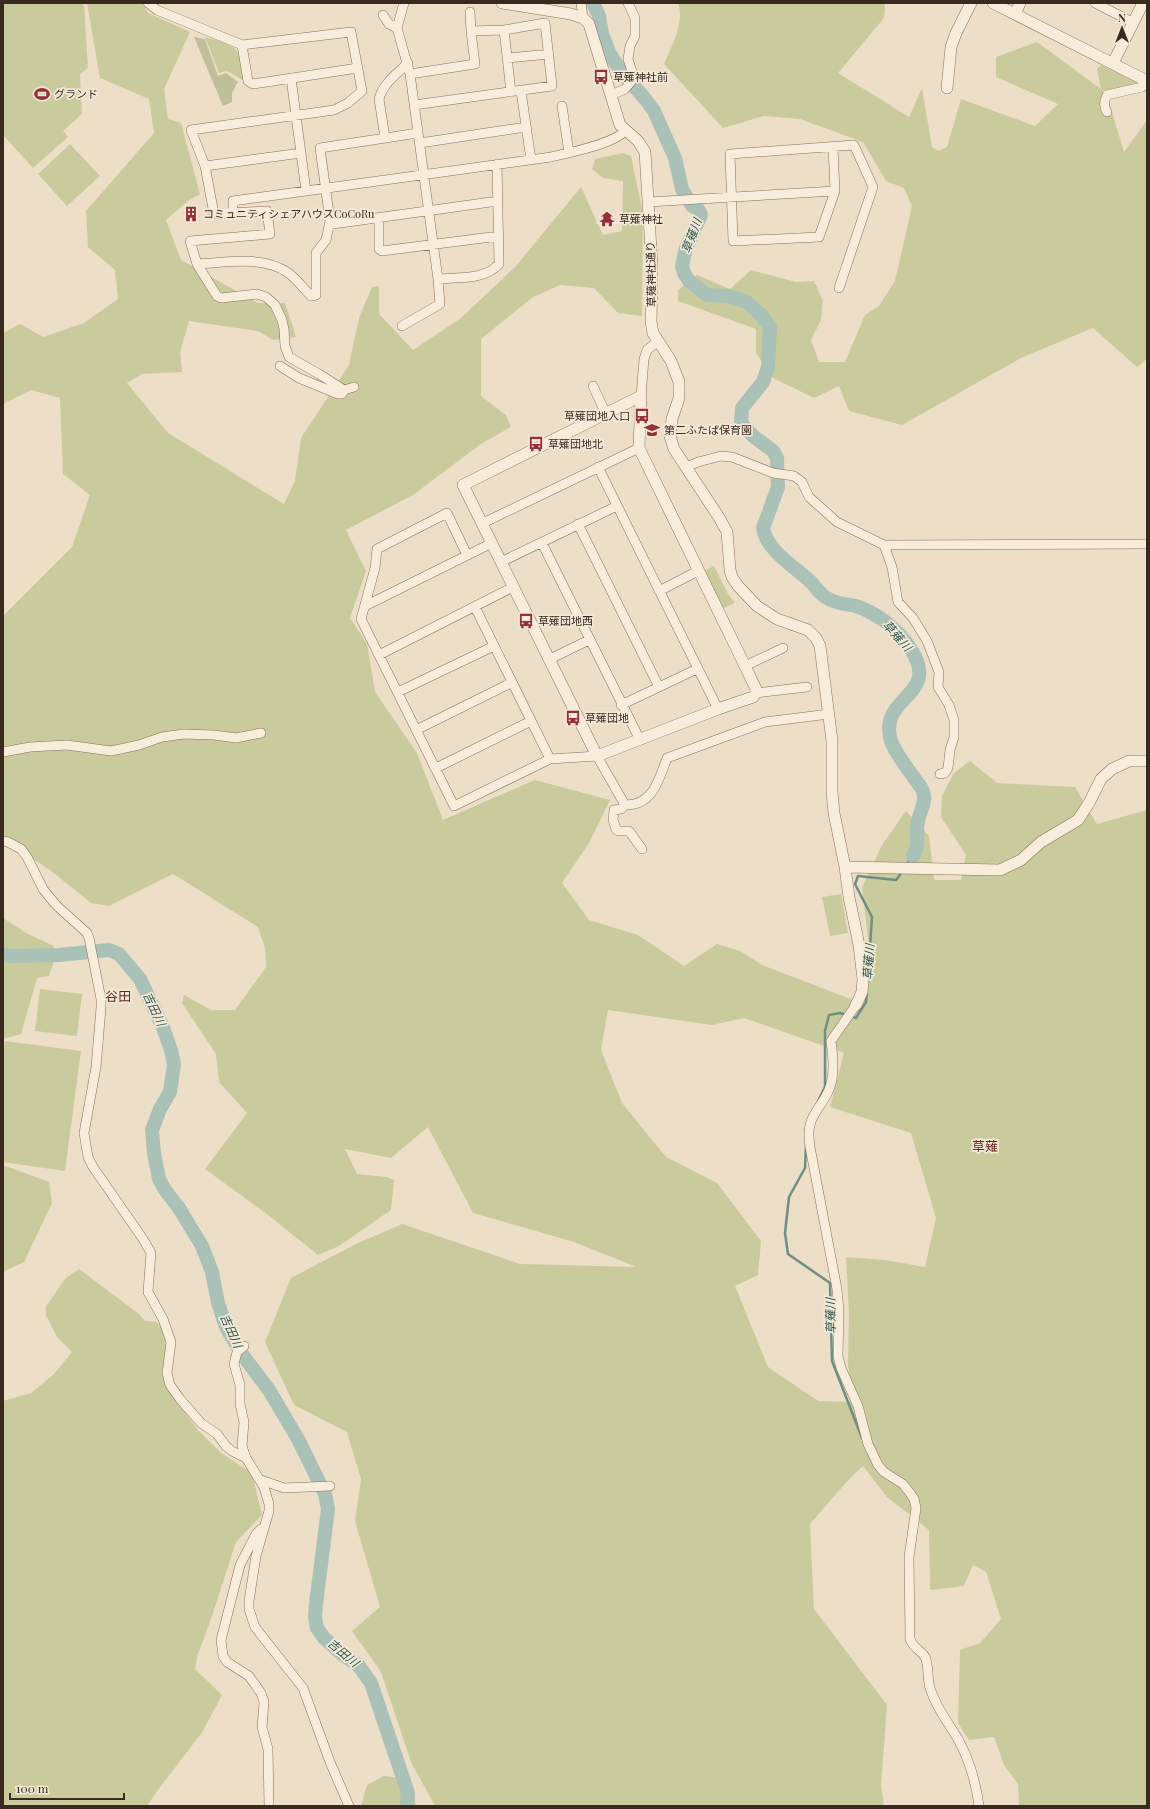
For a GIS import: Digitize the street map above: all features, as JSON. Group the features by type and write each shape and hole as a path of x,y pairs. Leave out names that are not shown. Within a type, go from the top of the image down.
{"street":[{"path":"148,3 157,10 242,46 351,32 362,92 348,103 334,110 191,130 205,166 214,214 268,211 270,234 190,241 197,264 217,296 221,298 257,294 266,297 275,305 282,320 285,346 289,357 320,374 344,390"},
{"path":"402,326 440,304 438,279 432,246 410,74 397,28 404,3"},
{"path":"502,3 571,14 583,18 581,3"},
{"path":"611,95 625,89 634,78 628,59 630,46 635,36 635,18 628,3"},
{"path":"947,88 952,47 956,33 971,3"},
{"path":"993,3 1113,63 1147,82 1142,87 1107,95 1104,100 1106,112"},
{"path":"1015,14 1020,3"},
{"path":"1095,3 1134,23"},
{"path":"1113,63 1143,3"},
{"path":"410,74 475,64 470,12"},
{"path":"384,15 389,24 397,28"},
{"name":"草薙神社通り","path":"583,18 589,24 593,34 620,125 638,141 645,152 652,266 651,322 658,341 671,361 679,382 679,398 672,419 670,436 674,449 687,467 727,532 730,570 732,577 738,586 757,606 777,619 808,630 816,638 822,655 832,741 832,792 849,897 859,945 863,979 862,992 856,1005"},
{"path":"414,105 552,86 545,23 504,30 471,31"},
{"path":"504,30 507,58 526,127 530,160"},
{"path":"242,46 248,81 253,84 358,68"},
{"path":"507,58 549,54"},
{"path":"384,138 379,99 388,82 408,63"},
{"path":"291,78 306,192"},
{"path":"562,106 569,153"},
{"path":"420,143 526,127"},
{"path":"233,206 233,202 551,157 620,137 625,131"},
{"path":"197,264 248,261 270,264 287,272 311,296 316,294 316,253 326,240 330,221 320,148 418,133"},
{"path":"833,147 835,192 819,237 733,241 731,197 730,154 854,145 873,187 839,288"},
{"path":"205,166 301,153"},
{"path":"438,279 484,274 493,270 499,264 497,164"},
{"path":"648,202 835,192"},
{"path":"330,221 333,224 498,201"},
{"path":"379,218 379,249 382,251 432,246 499,236"},
{"path":"467,555 447,513 377,549 375,568 361,619 454,806 550,759 597,756 718,710 754,698 756,689 638,448 644,359 647,350 658,341"},
{"path":"280,366 299,378 338,394 342,394 344,390 354,387"},
{"path":"593,386 606,414"},
{"path":"625,805 597,756 463,485 641,396"},
{"path":"483,524 638,448"},
{"path":"687,467 698,462 721,456 732,457 773,473 794,476 802,482 809,497 837,522 884,545 1147,544"},
{"path":"598,467 718,710"},
{"path":"501,562 617,506"},
{"path":"578,524 659,687"},
{"path":"542,543 640,740"},
{"path":"365,606 492,544"},
{"path":"884,545 892,567 898,602 913,618 927,641 939,672 938,687 949,705 954,720 954,737 950,750 948,768 944,773 940,774"},
{"path":"659,591 698,571"},
{"path":"379,655 513,587"},
{"path":"475,607 511,683 550,759"},
{"path":"550,659 589,640"},
{"path":"398,692 494,646"},
{"path":"745,666 783,648"},
{"path":"621,704 697,669"},
{"path":"416,730 511,683"},
{"path":"756,693 807,687"},
{"path":"642,849 629,831 618,831 616,829 613,820 614,810 621,809 625,805 635,805 648,798 654,789 667,758 765,722 829,714"},
{"path":"436,768 531,721"},
{"path":"3,752 30,747 68,745 111,751 139,745 162,737 184,734 214,735 236,738 261,733"},
{"path":"845,867 1000,870 1021,860 1041,842 1078,820 1089,803 1101,779 1112,768 1129,761 1147,761"},
{"path":"3,841 21,849 31,864 43,889 56,905 87,933 100,994 101,1008 96,1067 84,1127 86,1150 93,1167 151,1253 148,1292 163,1319 171,1342 167,1373 170,1385 201,1423 217,1434 232,1451 246,1458"},
{"path":"856,1005 831,1041 833,1055 830,1087 826,1097 814,1116 809,1131 810,1147 837,1289 839,1311 838,1356 841,1368 858,1406 863,1430 873,1457 884,1472 903,1484 914,1499 916,1517 909,1557 910,1639 912,1645 925,1657 930,1687 941,1713 959,1741 976,1785 979,1806"},
{"path":"244,1346 237,1352 234,1364 240,1385 240,1404 244,1422 242,1446 246,1458 261,1480 269,1504 269,1511 256,1556 249,1601 252,1619 262,1636 303,1688 330,1762 349,1806"},
{"path":"261,1480 284,1488 330,1486"},
{"path":"264,1525 256,1534 240,1565 221,1640 223,1656 227,1662 250,1676 261,1693 264,1702 262,1728 268,1749 269,1806"}],"green space":[{"name":"グランド","path":"3,3 81,3 84,5 88,68 80,74 82,114 63,131 68,137 33,168 3,135"},
{"path":"87,3 142,3 148,13 190,32 164,89 168,119 181,123 200,194 188,201 166,220 181,260 258,303 285,303 296,337 273,340 258,331 189,321 180,352 182,372 142,374 127,383 168,433 284,504 295,481 301,438 349,365 359,318 372,287 379,286 379,314 413,350 461,318 516,266 581,187 603,235 622,231 623,181 603,178 592,169 595,159 623,153 631,156 643,214 642,316 618,313 594,288 560,285 533,297 481,339 481,396 506,415 511,427 481,444 413,495 346,530 366,571 350,618 367,644 375,692 417,753 443,820 535,780 610,800 589,843 562,883 589,920 638,935 684,966 717,944 740,951 762,965 865,1006 866,960 870,955 862,888 882,845 906,811 929,836 934,880 961,880 966,855 941,817 942,796 954,773 970,761 997,783 1075,787 1097,824 1147,810 1147,1806 1019,1806 1018,1784 1004,1765 994,1737 969,1740 958,1723 960,1650 980,1643 1001,1619 986,1572 973,1565 964,1586 930,1590 929,1530 887,1497 863,1466 851,1477 810,1524 814,1609 887,1705 881,1784 884,1806 435,1806 411,1762 381,1672 352,1631 380,1607 355,1521 361,1479 347,1432 294,1405 265,1342 291,1278 356,1244 402,1224 520,1264 637,1267 574,1242 473,1213 428,1127 391,1158 345,1149 357,1174 387,1177 394,1180 391,1210 339,1246 318,1255 268,1215 205,1169 247,1113 219,1082 216,1054 182,1003 184,995 211,1010 235,1010 266,967 265,948 258,927 173,874 109,906 91,903 50,870 3,840 3,616 72,547 90,495 63,474 60,398 31,390 3,404 3,333 20,324 43,337 84,323 118,299 115,270 88,247 86,211 154,133 149,99 100,78","holes":["608,1010 712,1025 744,1018 844,1053 830,1107 911,1133 936,1218 925,1267 885,1260 846,1257 849,1313 848,1365 853,1402 818,1401 768,1367 735,1286 758,1275 761,1241 717,1183 666,1157 622,1103 601,1050"]},
{"path":"678,3 885,3 884,18 838,73 909,117 922,88 932,147 938,151 947,147 961,99 1035,126 1058,104 996,77 996,57 1037,42 1101,89 1097,69 1101,65 1140,84 1108,92 1102,90 1110,105 1124,152 1147,120 1147,359 1137,367 1093,328 1023,357 902,425 849,411 839,386 814,398 773,378 756,353 756,329 678,301 678,290 697,275 730,289 751,270 796,282 814,281 823,301 821,320 811,340 819,362 845,362 865,315 879,306 895,281 912,206 904,188 886,181 863,142 800,119 764,116 723,128 664,64 674,42 679,26 680,11"},
{"path":"194,37 205,39 218,76 226,73 238,82 232,93 232,102 223,106"},
{"path":"205,37 231,46 238,52 242,64 243,80 227,71 219,73"},
{"path":"70,144 100,176 67,206 38,174"},
{"path":"714,566 728,594 735,603 722,609 704,571"},
{"path":"841,894 848,933 830,936 822,897"},
{"path":"3,918 28,934 54,946 55,959 49,976 37,978 21,1034 3,1039"},
{"path":"40,989 82,994 77,1036 35,1031"},
{"path":"5,1041 81,1051 65,1171 3,1162 3,1053"},
{"path":"3,1165 49,1182 52,1203 24,1262 3,1272"},
{"path":"79,1269 139,1314 145,1321 157,1322 165,1332 166,1354 162,1370 168,1390 198,1430 221,1453 252,1473 262,1515 236,1542 197,1657 195,1669 222,1695 203,1731 147,1806 3,1806 3,1401 31,1393 54,1374 72,1352 57,1337 46,1315 46,1306 66,1278"},
{"path":"384,1776 401,1778 414,1794 416,1806 361,1806 367,1785"}],"waterway":[{"name":"草薙川","path":"593,3 599,16 602,34 610,54 620,70 654,111 675,158 682,189 692,206 698,209 701,215 686,248 682,266 684,273 689,281 707,295 728,296 747,302 761,315 770,327 768,367 763,382 742,408 741,423 753,436 773,451 777,458 778,487 763,528 766,537 776,552 812,583 825,597 834,602 864,609 886,622 905,641 918,664 919,677 915,687 893,714 889,726 893,746 921,787 924,795 924,802 917,824 917,845 913,856"},
{"name":"草薙川","path":"907,864 913,856"},
{"name":"草薙川","path":"868,978 872,917 855,884 858,876 896,880 902,872"},
{"name":"吉田川","path":"3,954 10,956 59,955 109,950 119,954 140,979 162,1025 171,1050 174,1064 170,1092 160,1109 152,1130 154,1153 159,1179 202,1246 212,1272 218,1303 226,1327 241,1353 269,1390 298,1439 325,1494 328,1509 316,1604 315,1617 317,1628 324,1638 342,1654 359,1666 371,1683 408,1793 407,1806"},
{"name":"草薙川","path":"818,1101 825,1087 825,1031 829,1015 840,1013 856,1018 866,1002 867,993"},
{"name":"草薙川","path":"806,1145 805,1168 789,1197 785,1233 788,1254 830,1283 832,1361 862,1438"}],"place":[{"name":"草薙神社前","path":"601,77"},
{"name":"グランド","path":"42,94"},
{"name":"コミュニティシェアハウスCoCoRu","path":"191,214"},
{"name":"草薙神社","path":"607,219"},
{"name":"草薙団地入口","path":"642,416"},
{"name":"第二ふたば保育園","path":"652,430"},
{"name":"草薙団地北","path":"536,444"},
{"name":"草薙団地西","path":"526,621"},
{"name":"草薙団地","path":"573,718"}],"district":[{"name":"谷田","path":"118,996"},
{"name":"草薙","path":"985,1146"}]}
